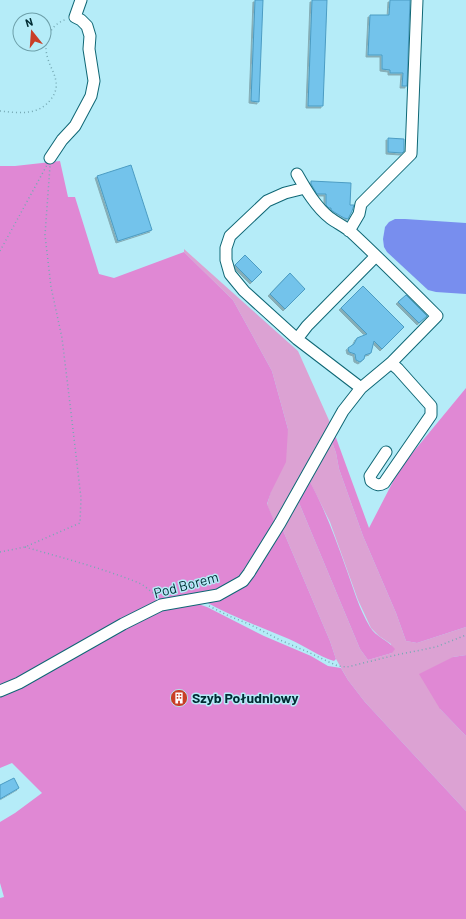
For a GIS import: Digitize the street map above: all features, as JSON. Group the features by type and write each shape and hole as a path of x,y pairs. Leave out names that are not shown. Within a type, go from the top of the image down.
{"street":[{"path":"50,158 62,140 75,126 91,96 94,81 89,49 90,36 87,26 75,17 81,0"},
{"path":"349,230 359,214 361,204 411,154 417,0"},
{"path":"297,174 305,188 324,212 349,230 376,256 297,339"},
{"path":"305,188 285,193 267,201 230,236 226,248 226,260 230,274 244,291 297,339 361,388"},
{"name":"Pod Borem","path":"0,692 19,683 123,624 161,606 195,598 206,598 218,595 243,581 249,574 280,523 343,411 361,388 391,363 437,316 376,256"},
{"path":"386,452 370,476 371,481 375,485 380,486 384,483 431,415 431,406 391,363"}],"path":[{"path":"0,111 20,113 35,112 47,105 55,95 56,83 53,68 48,58 46,44 49,33 65,19 75,17"},
{"path":"0,251 50,158"},
{"path":"0,552 25,547 80,523 81,498 62,338 51,287 45,235 50,158"},
{"path":"25,547 94,566 141,584 153,594 160,597"},
{"path":"195,598 229,616 251,625 318,658 347,667 403,653 436,647 466,635"}],"shaded area":[{"path":"60,161 68,197 75,197 99,274 114,278 184,252 233,300 272,371 288,429 286,462 271,492 267,504 276,525 246,574 216,594 181,597 0,688 0,166 15,166"},
{"path":"184,249 298,351 332,427 276,525 267,505 288,429 272,371 233,300 184,252"},
{"path":"466,388 466,627 417,643 406,641 396,613 363,536 339,469 336,453 331,439 335,435 369,528 400,468"},
{"path":"331,439 336,453 339,469 363,536 396,613 406,641 417,643 466,627 466,655 453,657 440,709 466,736 466,811 365,702 348,680 336,659 330,641 282,528 297,498 360,649 368,660 392,653 391,644 379,636 371,628 358,600 330,522 308,478"},
{"path":"308,478 329,522 356,598 363,613 370,627 395,649 392,653 368,660 360,649 297,498"},
{"path":"282,528 330,641 336,659 334,661 204,601 235,589"},
{"path":"192,602 207,607 264,636 311,656 328,666 341,668 348,680 365,702 466,811 466,919 0,919 0,898 4,897 0,883 0,822 42,793 12,763 0,768 0,694 162,608"},
{"path":"466,655 466,736 440,709 419,674 453,657"}],"water":[{"path":"395,219 466,223 466,294 428,290 387,252 384,247 383,239 385,227 389,222"}],"building":[{"path":"255,0 263,0 259,102 251,101"},
{"path":"312,0 327,0 323,106 308,106"},
{"path":"390,0 410,0 407,86 402,86 403,73 390,73 390,70 382,69 382,55 368,55 370,15 389,15"},
{"path":"388,138 404,139 404,151 402,153 388,152"},
{"path":"131,165 152,230 118,241 97,176"},
{"path":"311,181 351,183 350,205 354,205 348,219 334,212 326,205 326,194 317,194 311,184"},
{"path":"245,255 262,272 252,282 235,265"},
{"path":"290,273 305,289 285,309 270,294"},
{"path":"363,286 404,327 382,349 374,341 371,353 365,355 364,359 360,362 356,360 355,354 349,352 348,348 354,344 357,338 367,334 341,308"},
{"path":"406,295 427,316 419,323 398,302"},
{"name":"Szyb Południowy","path":"177,691 181,691 185,697 181,703 177,703 173,699 173,695"},
{"path":"14,778 19,788 0,799 0,785"}],"place":[{"name":"Szyb Południowy","path":"179,698"}]}
